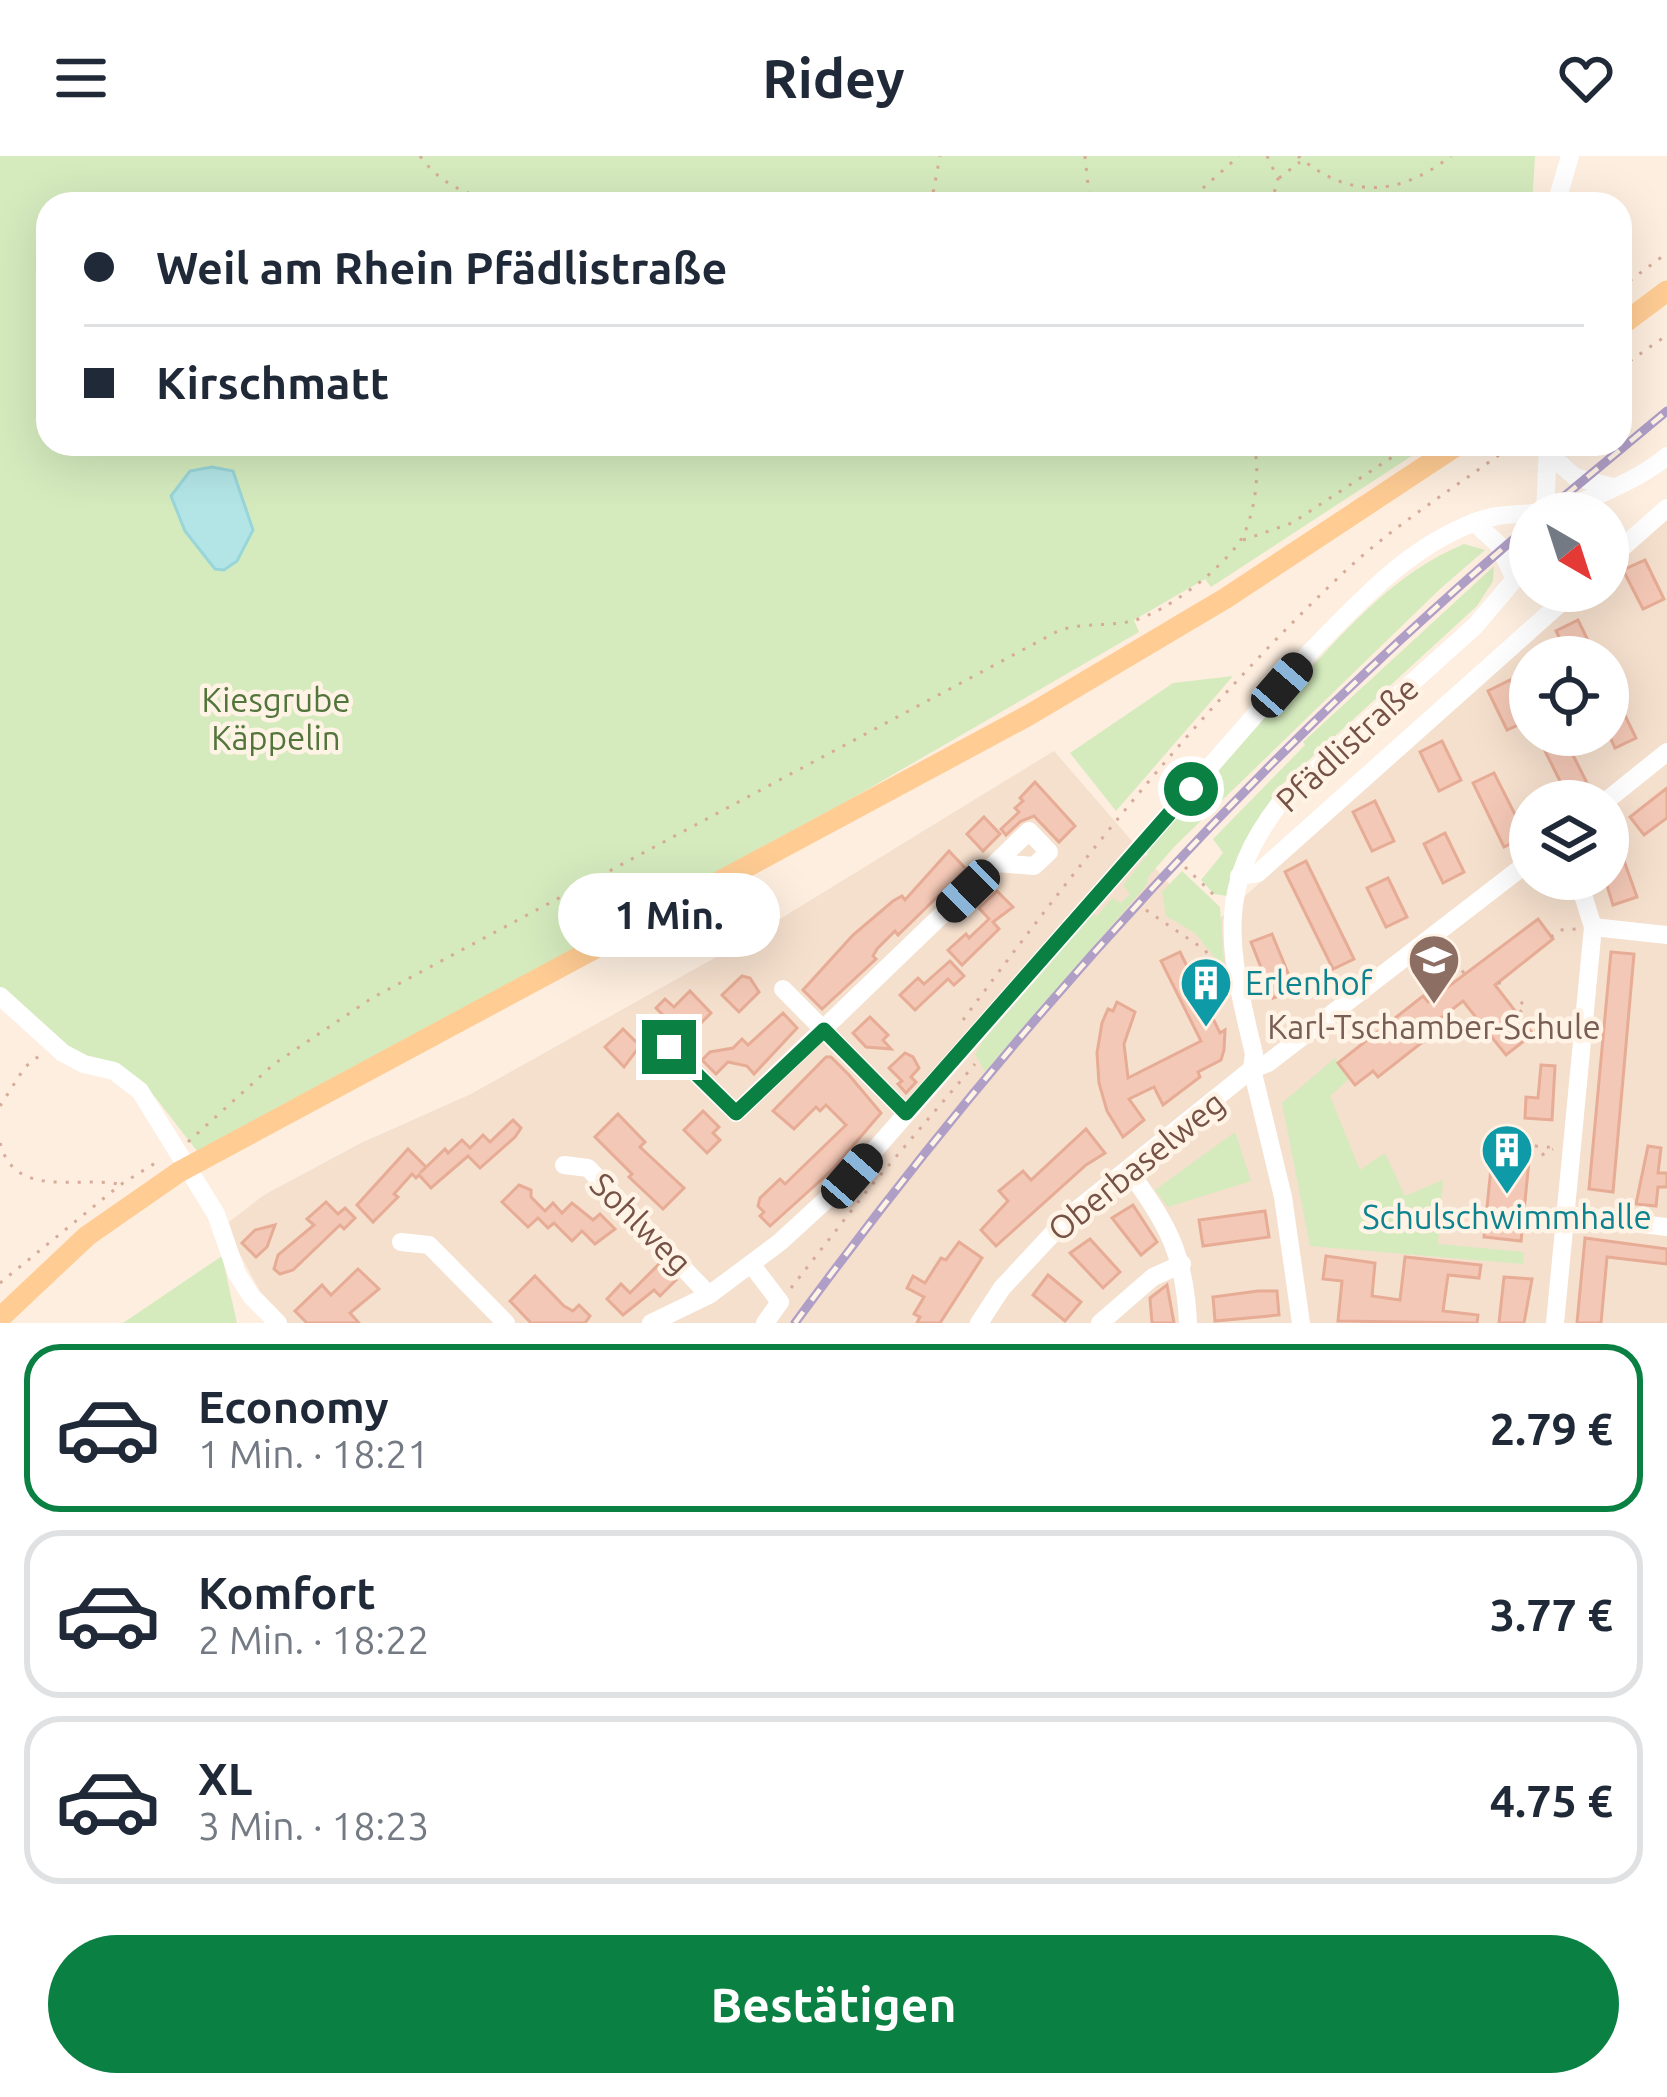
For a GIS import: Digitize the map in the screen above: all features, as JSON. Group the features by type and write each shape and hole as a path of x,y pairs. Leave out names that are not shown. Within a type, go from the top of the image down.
{"main road":[{"path":"1632,317 1667,291"},
{"path":"0,1318 87,1237 179,1172 1048,704 1226,598 1441,456"}],"street":[{"path":"1560,192 1570,156"},
{"path":"1547,492 1549,456"},
{"path":"1555,456 1575,477 1612,488"},
{"path":"1601,492 1651,470 1667,456"},
{"path":"1629,541 1667,508"},
{"path":"651,1323 710,1295 852,1176 1312,650 1377,584 1421,548 1474,522 1509,515"},
{"path":"1474,522 1498,544 1509,567"},
{"name":"Pfädlistraße","path":"1300,1323 1283,1197 1252,1069 1254,1054 1231,944 1239,876 1258,830 1283,798 1475,626 1509,586"},
{"path":"1239,876 1258,872 1550,612"},
{"path":"1629,783 1667,752"},
{"path":"669,1047 736,1113 997,863"},
{"name":"Oberbaselweg","path":"980,1323 1035,1249 1128,1170 1252,1069 1268,1063 1509,877"},
{"path":"1556,1323 1567,1215 1563,1149 1584,928 1581,900"},
{"path":"1584,928 1667,934"},
{"path":"783,989 906,1113"},
{"path":"0,996 55,1046 84,1064 124,1077 148,1102 220,1225 237,1274 278,1323"},
{"name":"Sohlweg","path":"564,1165 588,1168 710,1295"},
{"path":"1128,1170 1161,1214 1182,1264 1188,1323"},
{"path":"1567,1215 1667,1227"},
{"path":"401,1242 429,1245 506,1323"},
{"path":"751,1264 780,1303 765,1323"},
{"path":"1100,1323 1153,1277 1182,1264"}],"path":[{"path":"420,156 435,176 466,192"},
{"path":"934,192 940,156"},
{"path":"1085,156 1089,192"},
{"path":"1198,192 1239,156"},
{"path":"1267,156 1278,179"},
{"path":"1274,192 1278,179 1300,158 1339,183 1380,188 1408,181 1450,156"},
{"path":"1632,279 1667,253"},
{"path":"1632,360 1667,335"},
{"path":"1242,540 1258,480 1258,456"},
{"path":"175,1150 274,1064 372,998 1058,631 1076,624 1133,621 1150,613 1205,578 1242,540 1292,523 1394,456"},
{"path":"964,1019 1082,861 1222,698 1342,573 1498,456"},
{"path":"1082,861 1097,871"},
{"path":"1185,867 1222,903 1233,904"},
{"path":"1146,910 1205,950 1228,984 1238,985"},
{"path":"1551,937 1560,930 1584,928"},
{"path":"1445,950 1464,974"},
{"path":"1498,983 1508,983"},
{"path":"1523,1002 1517,1007 1539,1034"},
{"path":"1447,1014 1460,1031"},
{"path":"0,1106 25,1067 55,1046"},
{"path":"780,1303 866,1192 976,1064 963,1050"},
{"path":"0,1143 10,1167 22,1177 120,1185"},
{"path":"1510,1144 1563,1149"},
{"path":"1530,1155 1563,1149"},
{"path":"1481,1151 1492,1152"},
{"path":"0,1282 120,1185 161,1160"}],"shaded area":[{"path":"1667,520 1667,1323 267,1323 278,1310 260,1291 237,1249 229,1222 264,1195 361,1143 471,1094 736,946 1054,751 1208,929 1509,661 1509,756 1629,756 1629,636 1537,636 1563,612 1629,612 1629,554"}],"green space":[{"name":"Kiesgrube Käppelin","path":"0,156 1535,156 1533,192 36,192 36,456 1412,456 1211,587 1205,579 1134,620 1139,632 844,803 197,1151 155,1097 148,1102 84,1064 0,996"},
{"path":"1464,544 1485,550 1175,846 985,1072 975,1054 982,1042 1093,914 1097,916 1112,898 1121,903 1130,894 1123,885 1148,854 1145,850 1242,742 1376,602 1417,570"},
{"path":"1494,566 1493,581 1477,606 1275,791 1279,795 1244,842 1227,896 1214,894 1201,880 1223,853 1213,839 1303,742"},
{"path":"1233,676 1116,811 1070,753 1173,683"},
{"path":"1182,871 1220,907 1224,969 1195,933 1166,916 1162,892"},
{"path":"1335,1058 1350,1078 1330,1096 1360,1170 1385,1153 1405,1196 1443,1180 1438,1244 1524,1252 1523,1264 1310,1246 1282,1103"},
{"path":"1235,1132 1251,1181 1168,1207 1155,1190"},
{"path":"222,1256 237,1323 123,1323"}],"water":[{"path":"212,467 233,471 253,530 237,561 224,570 215,569 185,531 171,496 190,471"}],"building":[{"path":"1645,560 1664,599 1643,609 1629,582 1629,567"},
{"path":"1578,620 1586,636 1558,636 1556,631"},
{"path":"1509,680 1509,729 1507,730 1488,691"},
{"path":"1442,741 1461,780 1439,791 1420,752"},
{"path":"1548,756 1574,756 1586,780 1560,780"},
{"path":"1494,773 1509,803 1509,844 1504,847 1473,783"},
{"path":"1035,782 1075,826 1059,842 1034,816 1006,835 1001,829 1019,812 1015,808 1023,801 1020,798"},
{"path":"1667,788 1667,818 1644,835 1630,817"},
{"path":"1375,801 1394,841 1372,851 1353,812"},
{"path":"984,817 1000,834 983,851 967,834"},
{"path":"1445,833 1464,872 1443,883 1424,844"},
{"path":"949,851 966,869 898,935 895,931 877,949 876,959 822,1009 803,990 853,935 893,901 902,896 905,900"},
{"path":"1306,861 1354,959 1333,969 1285,872"},
{"path":"1629,875 1637,897 1629,900"},
{"path":"1388,878 1407,917 1386,927 1367,888"},
{"path":"997,891 1013,907 993,922 999,929 962,965 948,950 989,919 979,908"},
{"name":"Karl-Tschamber-Schule","path":"1538,919 1553,939 1495,985 1533,1034 1506,1055 1463,1001 1424,1031 1429,1037 1378,1077 1373,1071 1355,1085 1338,1063 1423,996 1428,1002"},
{"path":"1272,934 1295,990 1273,998 1251,942"},
{"path":"1180,952 1220,1033 1225,1030 1221,1060 1198,1072 1200,1077 1163,1105 1154,1087 1129,1099 1144,1120 1123,1137 1107,1111 1099,1083 1102,1023 1117,1002 1135,1012 1124,1044 1128,1078 1201,1041 1161,961"},
{"path":"1611,952 1634,954 1613,1192 1589,1189"},
{"path":"950,961 964,976 954,985 948,979 915,1010 900,995 918,978 924,984"},
{"path":"742,976 750,978 759,992 739,1012 722,995"},
{"path":"690,991 711,1013 695,1029 686,1020 677,1029 656,1008 665,999 674,1007"},
{"path":"783,1013 797,1028 754,1074 747,1066 728,1062 716,1074 702,1060 710,1052 733,1048 742,1039 748,1045"},
{"path":"870,1017 888,1035 883,1040 891,1049 866,1047 853,1033"},
{"path":"623,1029 640,1046 624,1067 605,1047"},
{"path":"905,1053 919,1068 911,1077 916,1082 906,1093 889,1068"},
{"path":"826,1057 849,1075 881,1113 832,1170 770,1226 760,1216 764,1212 758,1206 760,1198 780,1179 785,1184 846,1125 826,1105 820,1111 816,1107 794,1129 773,1111"},
{"path":"1541,1065 1555,1066 1552,1120 1525,1118 1526,1097 1538,1098"},
{"path":"703,1111 719,1127 713,1133 720,1140 707,1153 684,1130"},
{"path":"618,1114 645,1142 640,1147 684,1188 663,1209 595,1137"},
{"path":"513,1120 521,1128 515,1137 480,1168 468,1156 431,1188 412,1174 394,1194 398,1197 373,1222 357,1205 408,1149 426,1167 420,1173 445,1149 448,1153 462,1140 470,1148 483,1135 490,1142"},
{"path":"1086,1129 1105,1153 996,1246 981,1230 1008,1201 999,1191 1023,1171 1031,1180"},
{"path":"1648,1146 1661,1148 1658,1173 1667,1173 1667,1187 1658,1187 1656,1206 1636,1204"},
{"name":"Schulschwimmhalle","path":"1493,1148 1530,1151 1521,1241 1484,1237"},
{"path":"519,1185 531,1190 531,1197 545,1211 553,1203 562,1213 572,1203 593,1220 600,1214 615,1229 595,1244 582,1231 572,1241 554,1223 548,1228 538,1218 528,1227 502,1202"},
{"path":"326,1202 338,1214 345,1208 355,1218 344,1229 340,1225 293,1270 280,1274 274,1269 278,1255 314,1225 307,1219"},
{"path":"1133,1205 1157,1242 1141,1255 1112,1218"},
{"path":"1265,1211 1269,1237 1203,1246 1199,1220"},
{"path":"275,1225 267,1247 256,1257 242,1243 255,1230"},
{"path":"1585,1238 1667,1249 1667,1264 1607,1257 1601,1323 1577,1323"},
{"path":"1090,1239 1120,1272 1103,1288 1070,1253"},
{"path":"959,1242 982,1258 940,1323 917,1323 920,1317 914,1314 924,1297 907,1288 913,1276 925,1283 941,1258 946,1260"},
{"path":"1326,1256 1375,1263 1372,1296 1400,1300 1405,1257 1481,1265 1479,1278 1448,1275 1443,1311 1478,1315 1477,1323 1338,1321 1342,1281 1323,1279"},
{"path":"660,1263 676,1280 660,1296 654,1290 623,1315 607,1299 621,1284 630,1293"},
{"path":"358,1269 379,1289 350,1313 359,1323 307,1323 295,1311 322,1285 331,1295"},
{"path":"1048,1275 1081,1302 1065,1321 1033,1295"},
{"path":"535,1276 564,1306 573,1311 579,1305 590,1316 585,1323 531,1323 510,1301"},
{"path":"1504,1277 1532,1279 1524,1323 1499,1323"},
{"path":"1167,1285 1174,1323 1152,1323 1150,1298"},
{"path":"1277,1291 1279,1315 1215,1321 1213,1297"}],"railway":[{"path":"1632,440 1667,411"},
{"path":"1569,492 1613,456"},
{"path":"795,1323 961,1108 1139,903 1329,708 1509,544"}],"place":[{"name":"Karl-Tschamber-Schule","path":"1434,1006"},
{"name":"Erlenhof","path":"1206,1029"},
{"name":"Schulschwimmhalle","path":"1507,1196"}],"route":[{"path":"669,1047 736,1113 824,1030 906,1113 1191,789"}]}
